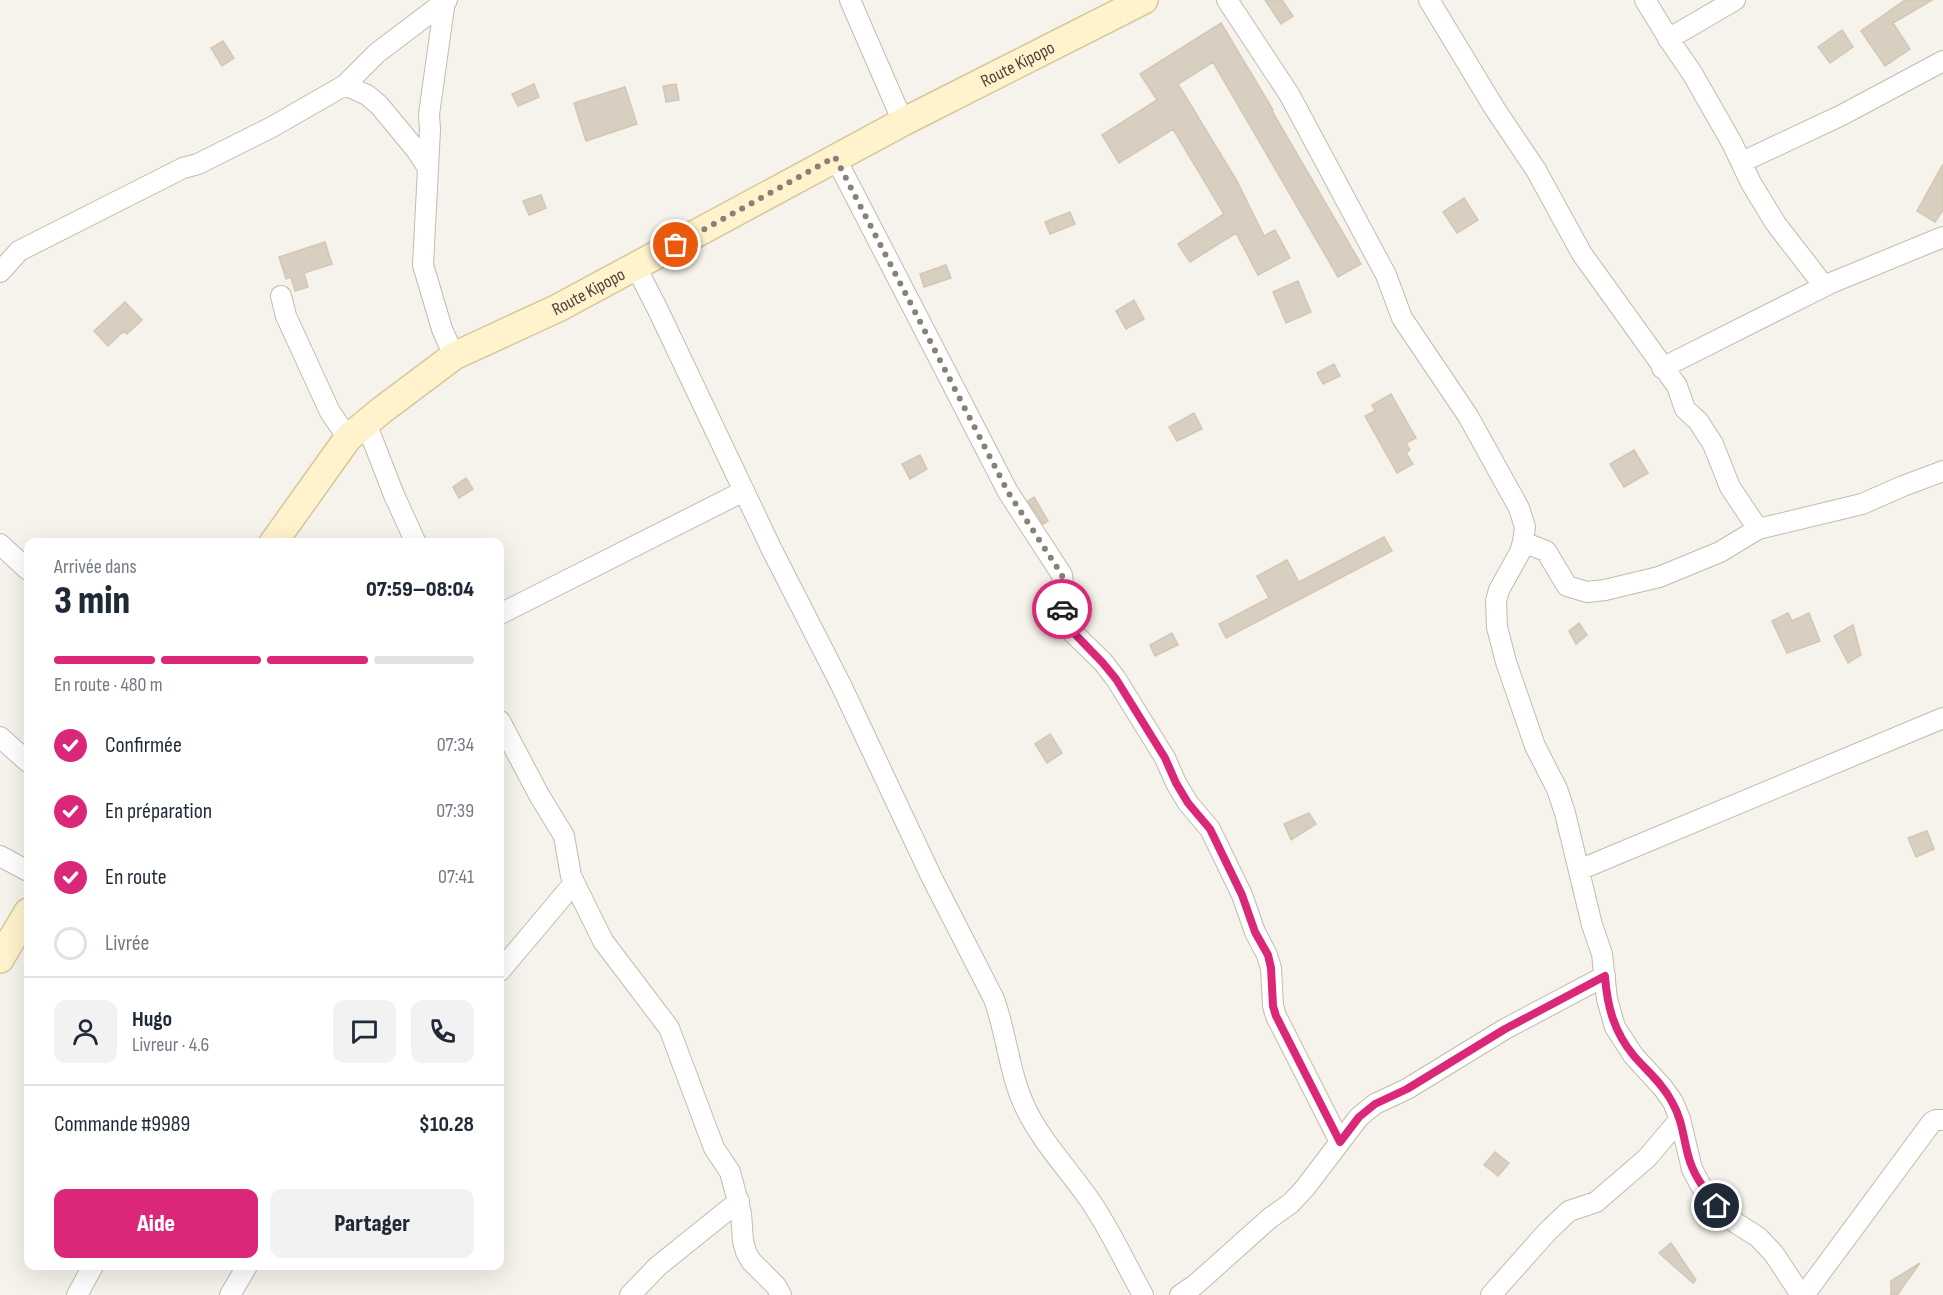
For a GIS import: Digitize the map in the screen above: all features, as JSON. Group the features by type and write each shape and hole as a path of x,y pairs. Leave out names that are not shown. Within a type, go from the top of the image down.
{"main road":[{"name":"Route Kipopo","path":"277,538 357,431 454,356 558,308 835,157 1144,0"},
{"path":"0,959 24,919"}],"street":[{"path":"850,0 903,122"},
{"path":"1227,0 1289,94 1386,275 1402,318 1468,416 1519,508 1525,527 1523,542 1499,590 1496,601 1497,627 1506,662 1535,746 1559,797 1592,925 1602,954 1607,999 1615,1027 1633,1055 1663,1088 1672,1102 1680,1119 1692,1169 1701,1186 1717,1206 1736,1223 1758,1237 1774,1254 1803,1295 1932,1122 1943,1120"},
{"path":"1429,0 1489,99 1536,170 1582,254 1677,386 1685,409 1698,421 1713,444 1730,487 1758,529"},
{"path":"1645,0 1692,73 1742,162 1751,183 1776,224 1824,286"},
{"path":"1668,39 1735,0"},
{"path":"0,272 19,251 183,168 198,164 290,118 345,85 377,53 445,1"},
{"path":"445,1 429,114 423,265 442,329 454,356"},
{"path":"1742,162 1842,116 1943,61"},
{"path":"345,85 367,95 378,105 417,151 428,168"},
{"path":"835,157 1008,492 1062,575 1064,590 1062,607 1064,619 1069,628 1116,679 1165,758 1188,803 1210,829 1242,895 1255,932 1268,955 1276,1016 1340,1142"},
{"path":"1662,368 1824,286 1943,237"},
{"path":"636,267 772,550 841,685 932,878 994,999 1017,1085 1026,1109 1042,1136 1089,1199 1118,1245 1143,1295"},
{"path":"281,296 286,316 330,412 357,431 394,495 414,538"},
{"path":"1523,542 1546,551 1567,586 1587,592 1605,590 1659,577 1720,552 1758,529 1862,504 1943,471"},
{"path":"504,612 744,491"},
{"path":"0,544 24,566"},
{"path":"1579,870 1943,718"},
{"path":"504,729 539,795 564,836 571,876 603,941 669,1028 714,1148 730,1172 739,1201 742,1241 746,1252 751,1261 776,1286 781,1295"},
{"path":"0,737 24,758"},
{"path":"0,856 24,870"},
{"path":"504,966 574,883"},
{"path":"1180,1295 1195,1285 1270,1218 1291,1203 1359,1117 1375,1104 1407,1089 1505,1029 1605,976"},
{"path":"1491,1295 1547,1232 1569,1211 1596,1202 1647,1158 1680,1119"},
{"path":"630,1295 658,1266 739,1201"},
{"path":"77,1295 91,1270"},
{"path":"230,1295 245,1270"}],"building":[{"path":"1265,0 1282,0 1293,16 1281,24"},
{"path":"1905,0 1932,0 1893,23 1910,49 1885,66 1861,31"},
{"path":"1221,23 1361,264 1338,277 1213,62 1178,84 1237,181 1264,236 1275,230 1290,258 1258,275 1236,233 1190,262 1178,244 1224,214 1173,129 1119,163 1102,135 1157,100 1140,74"},
{"path":"1842,30 1853,47 1830,63 1818,47"},
{"path":"223,41 234,58 222,66 211,48"},
{"path":"534,84 539,97 518,106 512,94"},
{"path":"676,84 679,100 666,102 663,86"},
{"path":"625,87 637,124 586,141 574,103"},
{"path":"1943,164 1943,210 1935,222 1917,211"},
{"path":"541,195 546,208 529,215 523,201"},
{"path":"1464,198 1478,220 1457,233 1443,212"},
{"path":"1070,212 1075,224 1050,234 1045,222"},
{"path":"325,242 332,264 304,273 308,287 295,291 291,277 286,279 279,257"},
{"path":"946,265 951,278 924,287 920,274"},
{"path":"1298,281 1311,312 1286,323 1273,292"},
{"path":"1134,300 1144,319 1126,329 1116,311"},
{"path":"125,302 142,320 127,334 124,331 108,346 94,331"},
{"path":"1334,364 1340,376 1323,384 1317,373"},
{"path":"1391,394 1416,438 1406,443 1410,450 1406,453 1413,464 1397,473 1365,416 1375,411 1372,405"},
{"path":"1194,413 1202,429 1177,441 1169,427"},
{"path":"1634,450 1648,473 1624,487 1610,464"},
{"path":"920,455 927,469 910,479 902,464"},
{"path":"466,478 473,489 459,498 453,487"},
{"path":"1034,497 1048,521 1043,524 1028,501"},
{"path":"1384,537 1392,551 1226,638 1219,624 1269,598 1257,576 1287,560 1299,582"},
{"path":"1788,613 1792,621 1809,613 1820,641 1787,653 1772,621"},
{"path":"1579,623 1587,635 1576,644 1569,631"},
{"path":"1853,625 1861,655 1848,663 1834,636"},
{"path":"1172,633 1178,645 1155,656 1150,645"},
{"path":"1050,734 1062,753 1047,763 1035,744"},
{"path":"1309,813 1316,824 1291,840 1284,824"},
{"path":"1927,831 1934,849 1916,857 1908,838"},
{"path":"1495,1152 1509,1163 1498,1176 1484,1165"},
{"path":"1671,1243 1696,1280 1693,1283 1659,1253"},
{"path":"1920,1263 1897,1295 1891,1295 1891,1281"}],"way so far":[{"path":"676,245 835,157 1008,492 1056,563 1062,575 1064,590 1062,609"}],"route":[{"path":"1062,609 1069,628 1116,679 1165,758 1188,803 1210,829 1242,895 1255,932 1268,955 1276,1016 1340,1142 1359,1117 1375,1104 1407,1089 1505,1029 1605,976 1607,999 1615,1027 1633,1055 1663,1088 1672,1102 1680,1119 1692,1169 1701,1186 1717,1206"}]}
